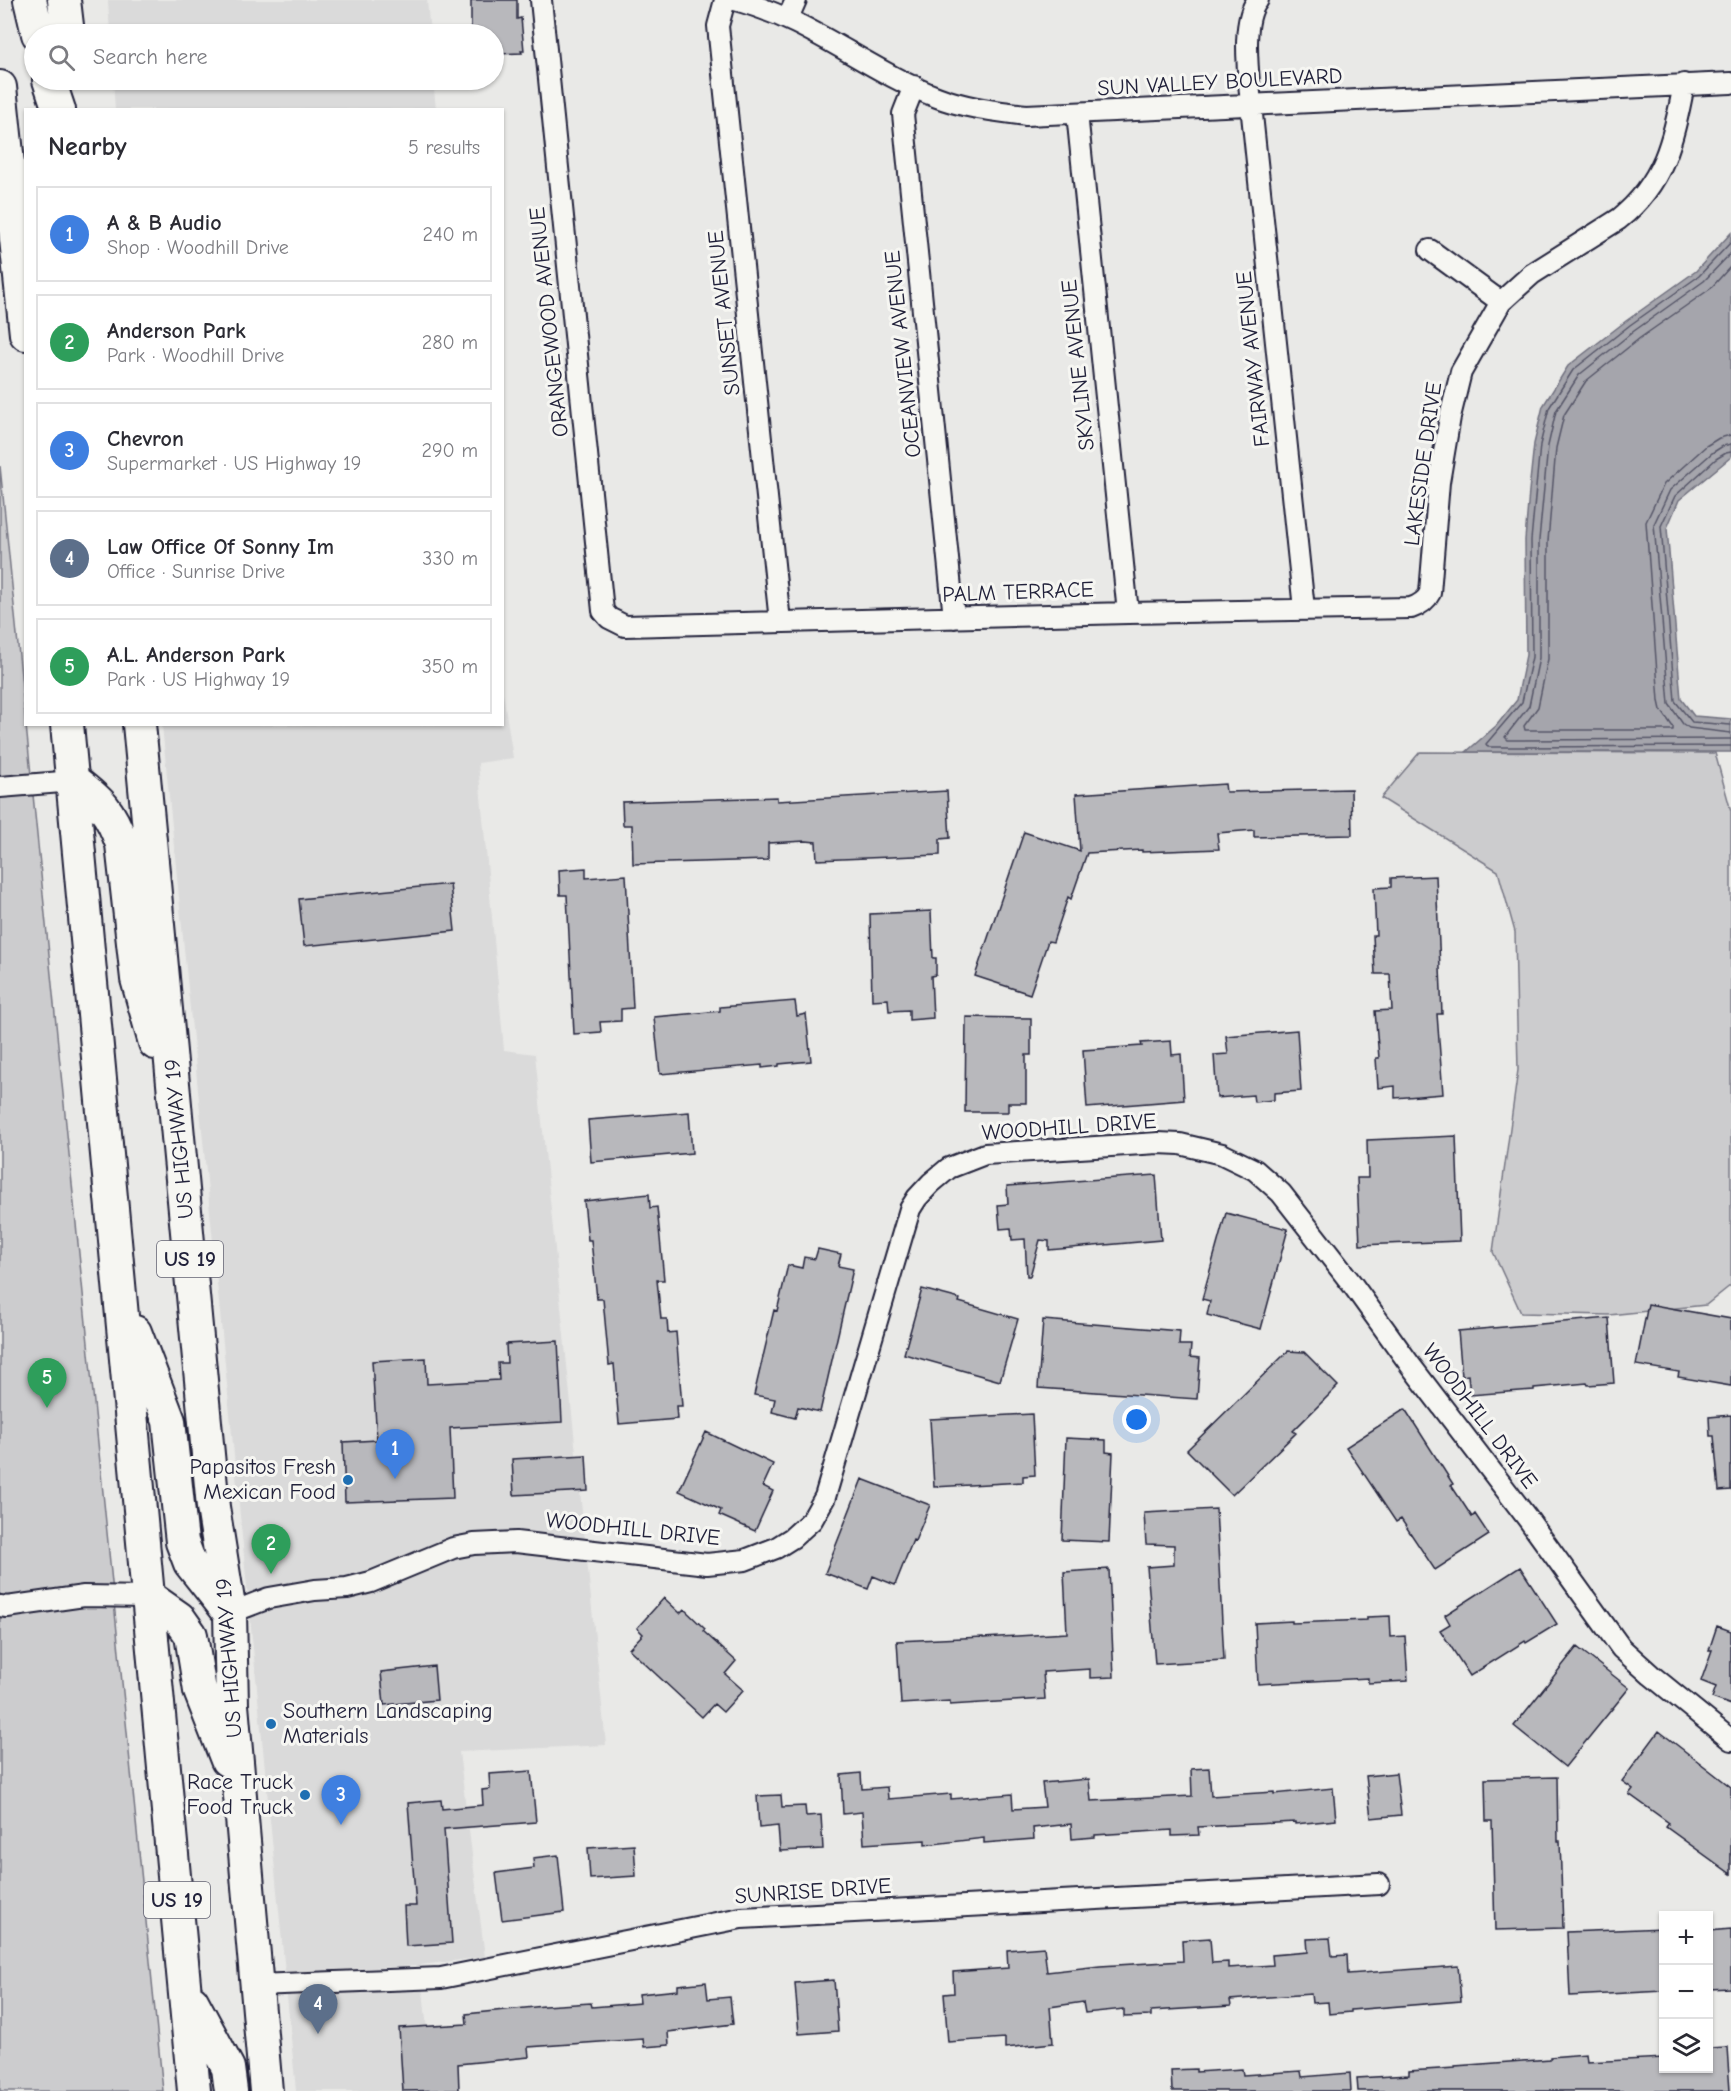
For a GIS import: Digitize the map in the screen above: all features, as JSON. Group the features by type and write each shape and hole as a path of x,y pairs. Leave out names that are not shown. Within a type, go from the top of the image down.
{"highway":[{"path":"30,0 36,24"},
{"path":"64,0 67,24"},
{"path":"0,87 24,310"},
{"path":"52,90 58,108"},
{"path":"73,90 75,108"},
{"name":"US 19","path":"68,726 195,2091"},
{"name":"US HIGHWAY 19","path":"133,730 178,1131 213,1507 230,1613 232,1705 266,2091"},
{"path":"74,781 100,801 115,823 122,844 137,979 178,1131"},
{"path":"121,1294 169,1420 182,1542 190,1563 230,1613"},
{"path":"149,1597 179,1618 190,1635 200,1691 241,1794"},
{"path":"185,1987 228,2068 231,2091"}],"street":[{"name":"ORANGEWOOD AVENUE","path":"541,0 603,611 609,618 625,626"},
{"name":"SUNSET AVENUE","path":"725,0 718,26 780,622"},
{"name":"SUN VALLEY BOULEVARD","path":"735,0 774,12 792,9 814,31 867,63 937,97 989,110 1026,115 1731,82"},
{"name":"FAIRWAY AVENUE","path":"1258,0 1247,26 1251,105 1304,609"},
{"name":"LAKESIDE DRIVE","path":"1411,608 1423,602 1430,593 1437,501 1450,417 1461,372 1501,302 1532,274 1632,209 1651,185 1664,163 1672,141 1684,84"},
{"name":"OCEANVIEW AVENUE","path":"914,86 903,114 954,618"},
{"name":"SKYLINE AVENUE","path":"1077,113 1128,613"},
{"path":"1430,250 1501,302"},
{"name":"PALM TERRACE","path":"625,626 1411,608"},
{"path":"0,787 74,781"},
{"name":"WOODHILL DRIVE","path":"230,1613 269,1598 315,1590 347,1588 371,1582 444,1551 474,1544 516,1542 707,1564 745,1560 776,1548 792,1538 812,1520 825,1497 910,1209 931,1183 949,1168 985,1155 1147,1143 1180,1144 1222,1154 1242,1163 1255,1170 1281,1193 1514,1500 1621,1648 1731,1740"},
{"path":"0,1606 7,1607 84,1596 149,1597"},
{"name":"SUNRISE DRIVE","path":"256,1985 441,1978 741,1918 1379,1884"}],"shaded area":[{"path":"108,0 427,0 429,24 109,24"},
{"path":"114,90 434,90 436,108 115,108"},
{"path":"0,466 24,705 24,726 26,726 163,2091 0,2091"},
{"path":"504,700 513,758 478,763 504,1050 535,1054 606,1745 459,1752 485,1957 420,1966 285,1972 162,726 504,726"},
{"path":"1420,752 1715,753 1731,811 1731,1285 1706,1305 1609,1315 1521,1313 1493,1252 1518,1070 1515,932 1498,871 1381,798"},
{"path":"423,1990 433,2091 296,2091 287,1996"}],"water":[{"path":"1731,233 1731,457 1679,500 1667,528 1681,699 1694,716 1731,719 1731,752 1466,752 1496,726 1517,700 1526,655 1525,540 1529,491 1534,444 1543,406 1568,366 1696,271"}],"building":[{"path":"471,0 517,0 517,19 521,18 524,51 504,54 504,24 471,24"},
{"path":"1225,784 1226,792 1351,789 1352,835 1254,837 1254,830 1217,833 1219,849 1087,853 1071,899 1068,897 1053,942 1048,941 1030,994 975,976 1024,832 1080,851 1076,794"},
{"path":"947,791 950,838 940,839 940,855 817,860 816,842 806,841 768,843 768,860 633,864 632,825 623,825 622,802 777,797 777,801"},
{"path":"586,868 586,878 626,875 633,1008 621,1009 621,1021 600,1022 601,1032 574,1034 567,895 560,895 559,870"},
{"path":"1436,876 1442,1014 1437,1014 1443,1094 1395,1098 1395,1086 1378,1088 1376,1058 1379,1058 1375,1011 1392,1010 1390,974 1375,974 1374,888 1391,887 1391,878"},
{"path":"450,884 455,931 304,946 299,899"},
{"path":"931,911 933,958 936,958 936,975 931,976 933,1018 909,1020 909,1010 889,1011 888,999 872,1000 870,914"},
{"path":"795,1001 797,1016 806,1014 811,1061 762,1068 762,1065 660,1074 654,1017 720,1011 720,1007"},
{"path":"966,1017 1031,1018 1031,1055 1026,1055 1026,1103 1008,1103 1008,1112 965,1112"},
{"path":"1297,1030 1301,1091 1274,1093 1274,1100 1254,1102 1253,1095 1217,1098 1214,1055 1228,1054 1226,1036"},
{"path":"1171,1041 1172,1055 1181,1054 1184,1100 1087,1108 1083,1050 1142,1046 1141,1043"},
{"path":"689,1112 692,1153 591,1162 588,1120"},
{"path":"1456,1136 1460,1241 1360,1245 1357,1178 1368,1178 1367,1140"},
{"path":"1156,1175 1161,1240 1049,1250 1049,1241 1040,1240 1030,1276 1027,1276 1025,1239 1012,1240 1011,1228 1000,1229 998,1205 1008,1204 1007,1186"},
{"path":"649,1194 650,1208 657,1207 664,1280 657,1280 661,1319 667,1319 668,1333 676,1332 682,1406 676,1406 677,1419 619,1424 614,1364 609,1365 603,1299 597,1299 591,1240 588,1240 584,1201"},
{"path":"1226,1213 1288,1229 1261,1329 1207,1315 1210,1301 1202,1299"},
{"path":"818,1249 841,1254 838,1266 853,1269 820,1412 798,1407 795,1418 772,1412 775,1399 754,1395 774,1310 777,1311 788,1265 802,1268 804,1257 815,1259"},
{"path":"922,1289 1018,1319 1000,1381 904,1354"},
{"path":"1648,1304 1731,1319 1731,1386 1678,1377 1679,1372 1636,1365"},
{"path":"1609,1318 1614,1383 1588,1385 1587,1383 1470,1395 1468,1375 1462,1376 1458,1331"},
{"path":"1043,1320 1180,1331 1179,1345 1191,1345 1190,1357 1200,1358 1197,1399 1038,1388"},
{"path":"558,1341 562,1422 450,1428 453,1498 345,1502 343,1442 377,1440 372,1361 426,1358 427,1384 499,1380 498,1363 507,1363 506,1344"},
{"path":"1288,1351 1304,1352 1338,1386 1293,1431 1296,1433 1232,1495 1187,1450"},
{"path":"1405,1409 1472,1517 1475,1514 1489,1535 1435,1570 1401,1519 1396,1522 1346,1447"},
{"path":"1032,1414 1035,1475 1023,1476 1023,1482 934,1487 930,1419"},
{"path":"1731,1415 1731,1490 1719,1491 1714,1436 1710,1436 1709,1417"},
{"path":"706,1432 773,1464 763,1486 773,1491 755,1531 719,1515 721,1510 679,1491"},
{"path":"1066,1438 1106,1440 1106,1452 1113,1453 1109,1542 1062,1540"},
{"path":"586,1455 588,1491 514,1495 512,1459"},
{"path":"862,1479 930,1505 895,1585 873,1576 868,1589 825,1573"},
{"path":"1216,1509 1224,1660 1155,1664 1147,1567 1174,1565 1174,1545 1146,1544 1144,1513"},
{"path":"1520,1567 1557,1624 1526,1643 1525,1641 1470,1676 1440,1630 1450,1624 1445,1615"},
{"path":"1109,1569 1114,1677 1090,1678 1090,1669 1043,1672 1045,1699 950,1705 950,1701 901,1704 897,1641 1067,1633 1064,1572"},
{"path":"664,1598 680,1613 684,1609 705,1629 703,1631 736,1661 725,1674 743,1690 723,1712 714,1704 702,1717 629,1649 643,1634 637,1628"},
{"path":"1390,1616 1391,1637 1405,1636 1408,1681 1368,1683 1368,1678 1258,1684 1255,1623 1367,1620 1367,1617"},
{"path":"1717,1626 1731,1631 1731,1705 1712,1698 1716,1687 1701,1681 1712,1650 1709,1650"},
{"path":"1577,1647 1629,1688 1565,1767 1514,1726"},
{"path":"434,1666 437,1700 384,1705 381,1672"},
{"path":"1659,1731 1731,1787 1731,1874 1666,1827 1669,1823 1629,1794 1633,1789 1622,1781"},
{"path":"1209,1768 1211,1796 1274,1792 1274,1794 1333,1788 1336,1820 1295,1824 1295,1822 1198,1827 1199,1835 1172,1836 1172,1830 1095,1835 1095,1837 1072,1839 1071,1824 1033,1828 1034,1839 984,1843 984,1838 925,1845 925,1840 864,1844 862,1812 843,1814 841,1775 861,1773 862,1789 887,1787 888,1799 951,1794 951,1799 1012,1794 1013,1809 1045,1807 1042,1783 1089,1779 1091,1801 1192,1796 1191,1769"},
{"path":"531,1771 536,1822 444,1829 452,1943 406,1946 404,1906 416,1906 408,1803 441,1800 442,1809 483,1805 482,1790 490,1789 489,1774"},
{"path":"1396,1773 1401,1815 1371,1818 1366,1776"},
{"path":"1557,1777 1563,1928 1495,1930 1492,1821 1486,1821 1485,1779"},
{"path":"781,1795 782,1807 805,1806 806,1816 821,1815 823,1849 780,1851 778,1826 759,1828 757,1796"},
{"path":"634,1845 636,1876 590,1879 588,1848"},
{"path":"558,1855 564,1912 502,1920 496,1873 534,1868 533,1858"},
{"path":"1659,1928 1659,1991 1570,1996 1567,1932"},
{"path":"1731,1929 1731,1988 1713,1989 1713,1931"},
{"path":"1210,1938 1212,1963 1228,1962 1228,1968 1273,1965 1272,1955 1308,1952 1307,1939 1330,1938 1332,1956 1347,1955 1348,1974 1458,1966 1461,2001 1351,2010 1351,2012 1329,2014 1328,2002 1312,2003 1311,1994 1230,2000 1231,2006 1151,2011 1151,2016 1124,2017 1124,2009 1085,2013 1083,2002 1050,2007 1053,2043 1005,2048 1005,2038 948,2042 944,1994 954,1993 953,1972 1008,1968 1007,1950 1044,1947 1047,1972 1183,1961 1182,1940"},
{"path":"834,1980 838,2031 799,2034 795,1983"},
{"path":"706,1982 708,1999 730,1997 733,2024 668,2032 669,2045 644,2047 643,2039 528,2047 529,2057 458,2064 459,2090 403,2091 399,2028 467,2024 466,2014 591,2003 592,2007 640,2003 639,1994 678,1990 678,1985"},
{"path":"1727,2047 1730,2091 1358,2091 1357,2078 1409,2075 1409,2071 1586,2054 1587,2062 1659,2058 1659,2073 1713,2073 1713,2048"},
{"path":"1196,2069 1196,2072 1242,2069 1243,2075 1301,2071 1302,2077 1350,2073 1351,2091 1172,2091 1171,2070"}],"place":[{"name":"A.L. Anderson Park","path":"47,1408"},
{"name":"A & B Audio","path":"395,1479"},
{"name":"Papasitos Fresh Mexican Food","path":"348,1480"},
{"name":"Anderson Park","path":"271,1574"},
{"name":"Southern Landscaping Materials","path":"271,1724"},
{"name":"Race Truck Food Truck","path":"305,1795"},
{"name":"Chevron","path":"341,1825"},
{"name":"Law Office Of Sonny Im","path":"318,2034"}]}
